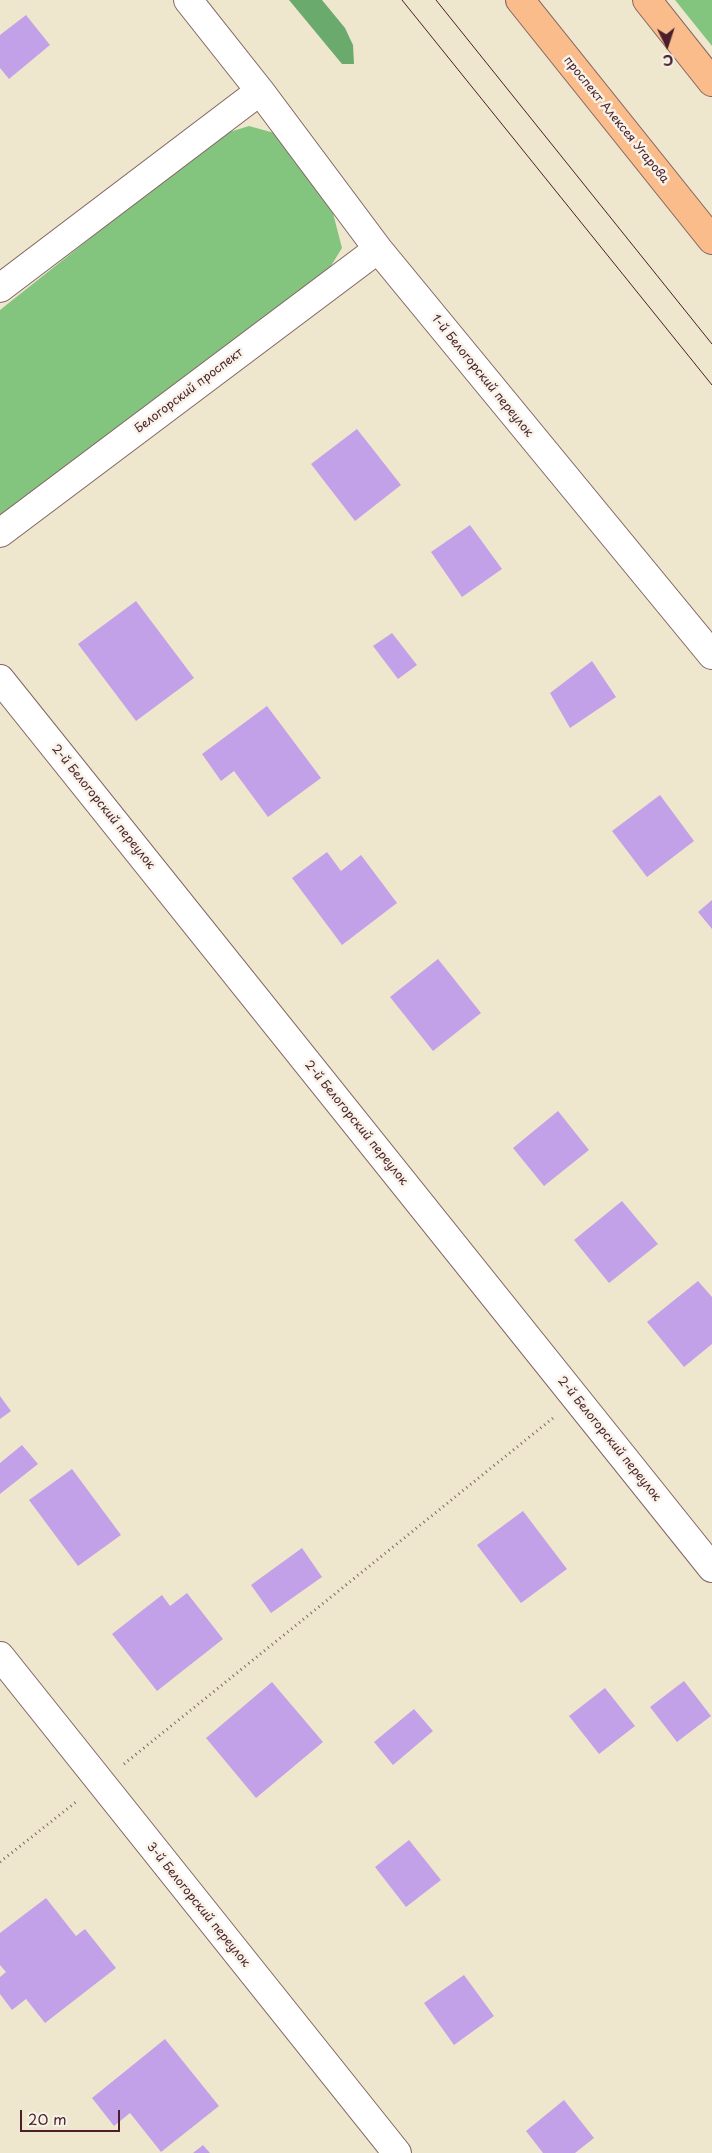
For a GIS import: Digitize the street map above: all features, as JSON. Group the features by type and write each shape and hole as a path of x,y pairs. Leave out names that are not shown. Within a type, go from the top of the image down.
{"main road":[{"name":"проспект Алексея Угарова","path":"520,0 712,240"},
{"path":"647,0 712,82"}],"street":[{"name":"1-й Белогорский переулок","path":"188,0 260,90 378,249 712,655"},
{"path":"0,288 260,90"},
{"name":"Белогорский проспект","path":"0,532 378,249"},
{"name":"2-й Белогорский переулок","path":"0,679 712,1568"},
{"name":"3-й Белогорский переулок","path":"0,1656 397,2153"}],"path":[{"path":"0,1862 577,1399"}],"green space":[{"path":"289,0 322,0 345,28 353,45 354,64 342,64"},
{"path":"675,0 712,0 712,46"},
{"path":"249,126 278,134 333,213 342,248 326,274 0,516 0,310 220,135"}],"building":[{"path":"26,15 50,45 9,79 0,68 0,35"},
{"path":"357,429 401,485 355,521 311,464"},
{"path":"470,525 502,569 462,597 431,552"},
{"path":"136,601 194,678 136,721 78,644"},
{"path":"392,633 417,665 398,679 373,646"},
{"path":"592,661 616,697 570,728 550,693"},
{"path":"267,706 321,778 268,817 234,771 221,781 202,754"},
{"path":"660,795 694,841 647,877 612,831"},
{"path":"327,852 341,871 361,855 397,903 342,945 292,878"},
{"path":"712,900 712,929 698,912"},
{"path":"438,959 481,1013 433,1051 390,997"},
{"path":"558,1111 589,1150 544,1186 513,1148"},
{"path":"622,1201 658,1244 609,1283 574,1240"},
{"path":"698,1281 712,1297 712,1344 684,1367 647,1322"},
{"path":"0,1396 11,1411 0,1419"},
{"path":"22,1445 38,1464 0,1494 0,1463"},
{"path":"72,1469 121,1535 78,1566 29,1500"},
{"path":"523,1511 567,1569 521,1603 477,1545"},
{"path":"302,1548 322,1577 271,1613 251,1585"},
{"path":"187,1593 223,1639 157,1691 112,1634 162,1595 170,1606"},
{"path":"684,1681 711,1716 677,1742 650,1707"},
{"path":"272,1682 323,1742 256,1798 206,1738"},
{"path":"605,1688 635,1726 599,1754 569,1716"},
{"path":"414,1709 433,1731 393,1765 374,1742"},
{"path":"409,1840 441,1880 406,1907 375,1867"},
{"path":"46,1898 76,1936 85,1929 116,1968 45,2023 26,1999 12,2010 0,1994 0,1977 6,1972 0,1965 0,1933"},
{"path":"464,1975 494,2016 454,2045 424,2003"},
{"path":"165,2039 219,2106 161,2152 130,2113 114,2126 92,2098"},
{"path":"564,2100 594,2138 575,2153 543,2153 526,2131"},
{"path":"203,2145 210,2153 193,2153"}],"tram line":[{"path":"402,0 712,385"},
{"path":"436,0 712,344"}]}
